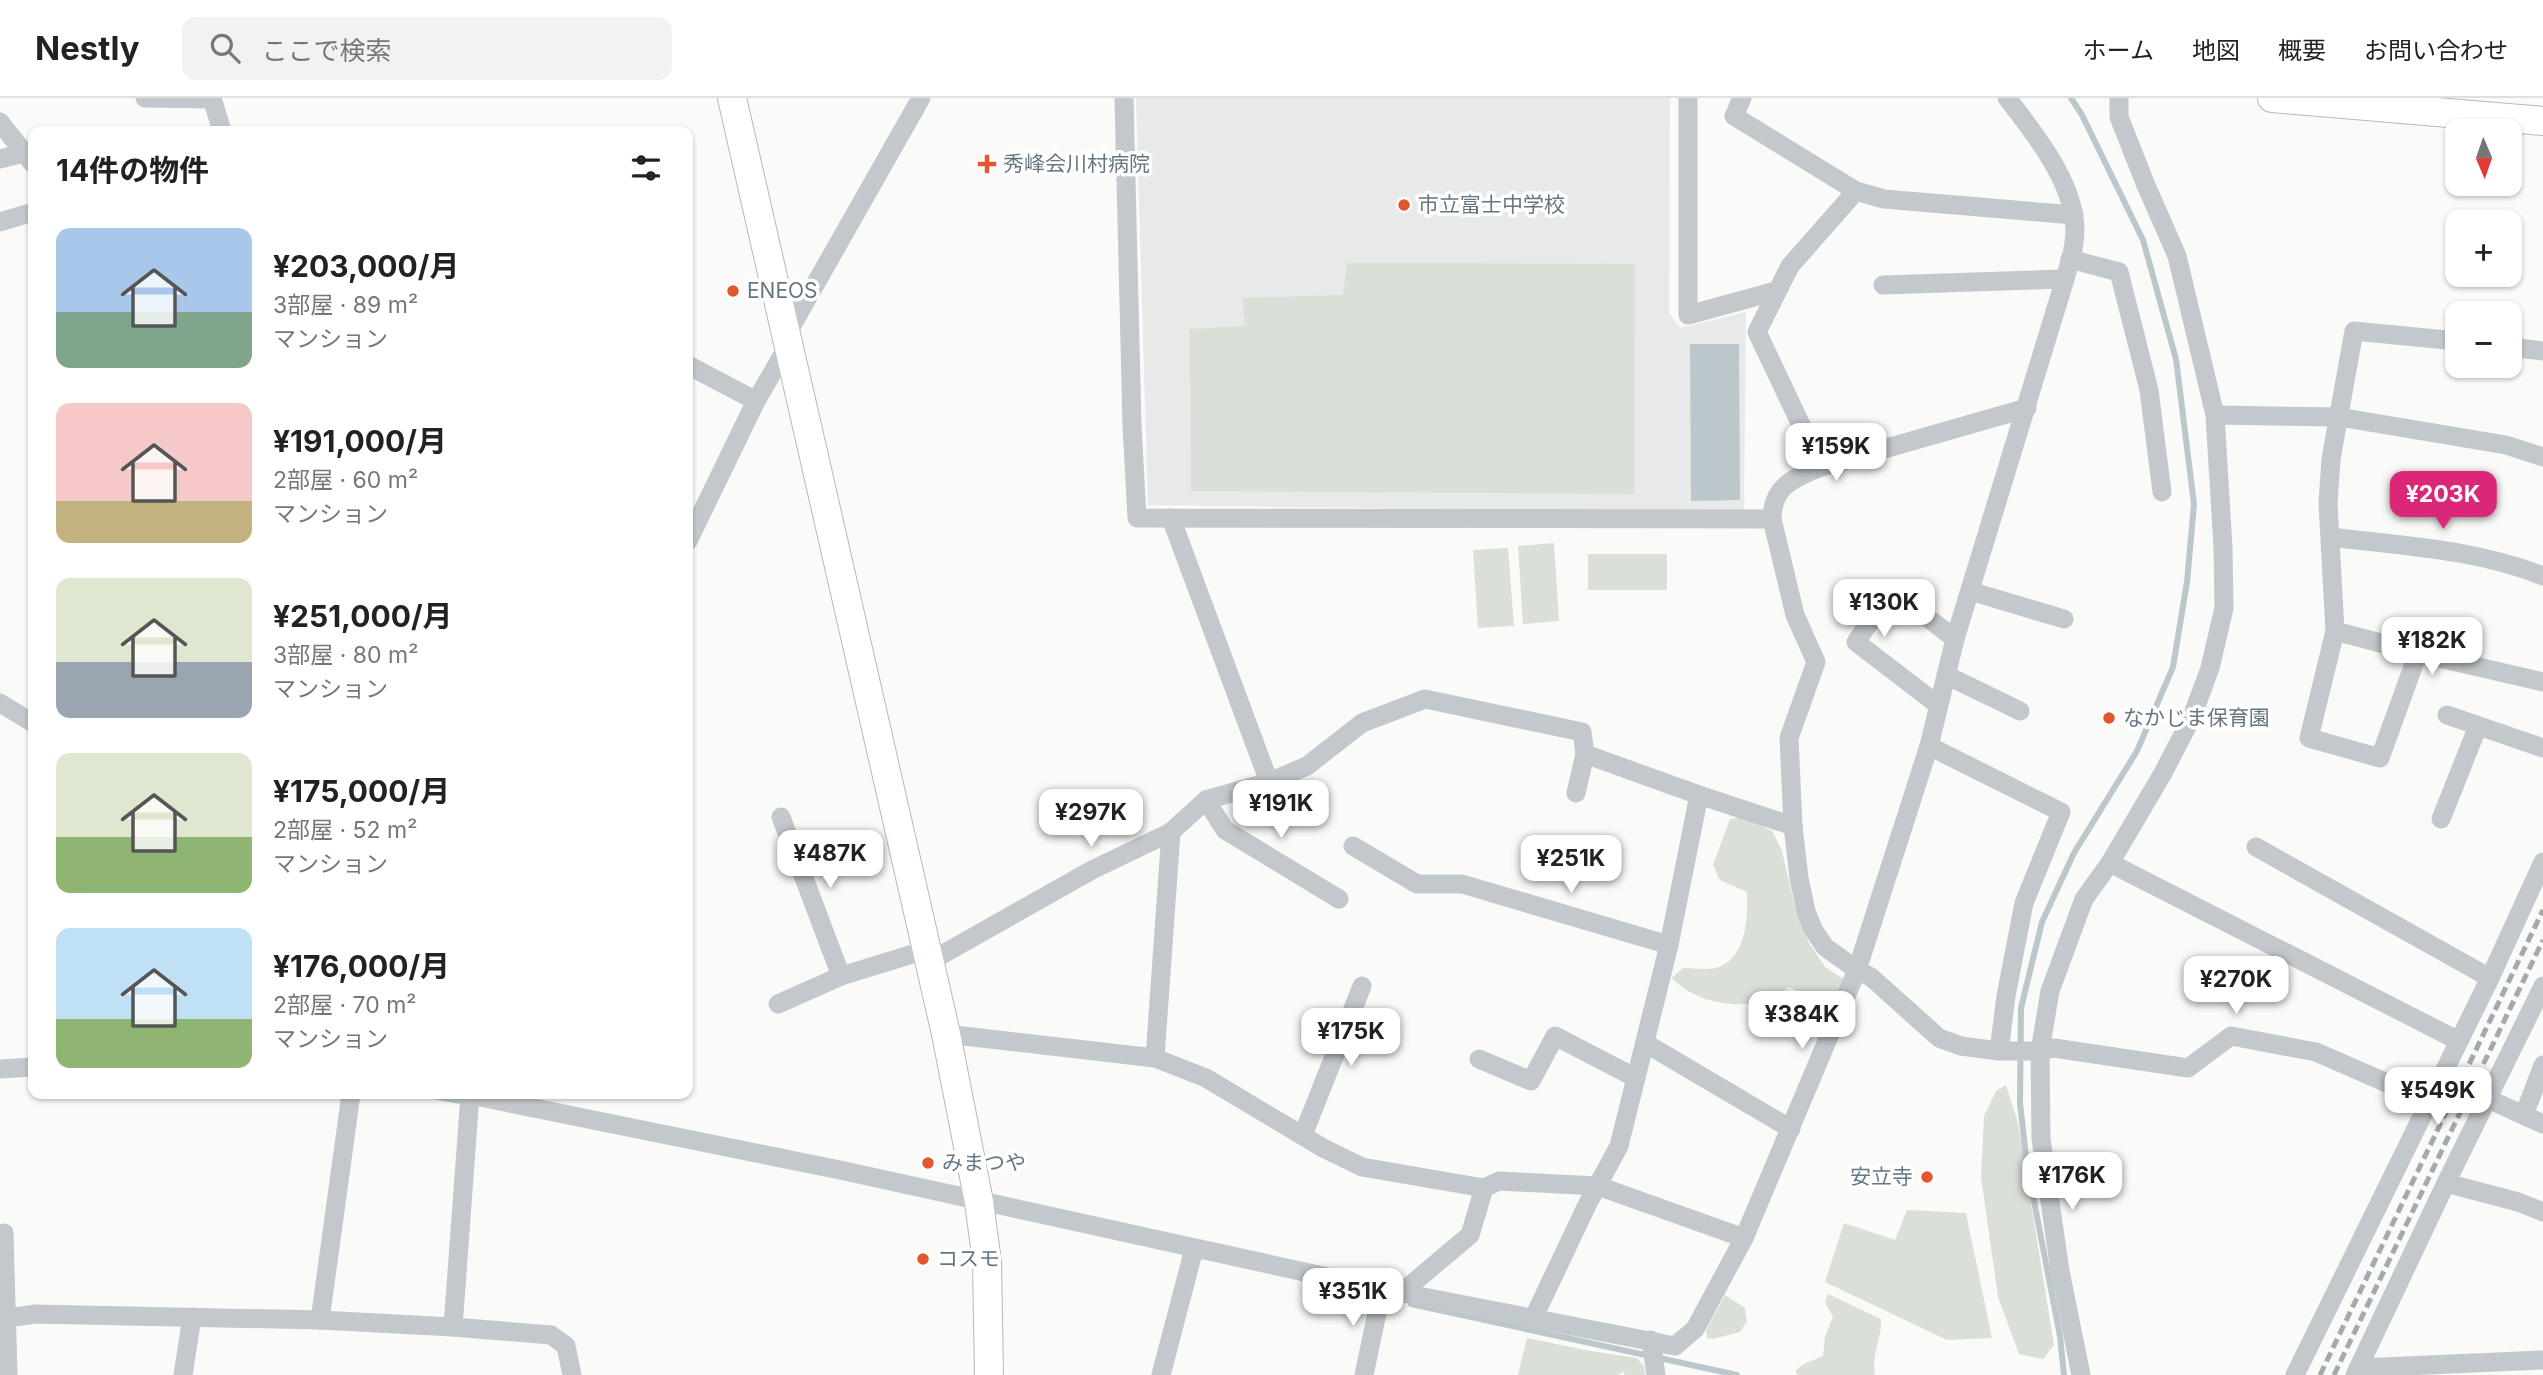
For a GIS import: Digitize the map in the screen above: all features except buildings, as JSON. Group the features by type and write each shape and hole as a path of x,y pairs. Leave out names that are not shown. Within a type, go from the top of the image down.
{"street":[{"path":"145,98 212,99 220,126"},
{"path":"732,98 946,1034 979,1202 987,1262 989,1375"},
{"path":"695,506 756,401 921,98"},
{"path":"1124,98 1132,426 1137,517 1772,519"},
{"path":"1688,98 1688,315 1776,290"},
{"path":"1741,98 1734,116 1856,191 1884,199 2074,215"},
{"path":"491,1099 839,1170 1194,1250 1675,1346 1695,1329 1744,1238 1857,970 1929,746 1955,639 2065,279 2075,241 2074,215 2044,144 2007,98"},
{"path":"2081,1375 2060,1271 2041,1139 2040,1051 2050,991 2084,900 2110,863 2163,773 2192,717 2210,668 2224,608 2224,547 2216,415 2177,256 2119,117 2119,98"},
{"path":"2272,98 2543,121"},
{"path":"0,122 28,158"},
{"path":"0,159 28,158"},
{"path":"1821,467 1757,332 1790,266 1856,191"},
{"path":"0,222 28,214"},
{"path":"2070,259 2119,272 2149,390 2162,492"},
{"path":"1883,285 2065,279"},
{"path":"2418,653 2380,758 2309,738 2335,631 2328,503 2331,459 2354,331 2445,340"},
{"path":"2522,348 2543,351"},
{"path":"693,368 756,401"},
{"path":"2027,408 1821,467 1798,476 1782,488 1772,504 1772,519 1795,615 1816,662 1789,738 1793,826 1801,888 1813,929 1825,947 1871,977 1939,1038 1961,1046 1999,1051 2040,1051 2054,1048 2188,1068 2231,1036 2316,1052 2428,1101"},
{"path":"2216,415 2339,417 2506,445 2543,457"},
{"path":"1171,519 1269,782"},
{"path":"2331,537 2460,553 2515,564 2543,576"},
{"path":"1938,705 1856,642 1892,590 1955,639"},
{"path":"1970,591 2064,619"},
{"path":"2335,631 2543,682"},
{"path":"1946,676 2020,711"},
{"path":"778,1004 841,976 927,956 1171,832 1206,800 1269,782 1307,766 1362,723 1425,699 1582,732 1585,754 1576,793"},
{"path":"0,703 28,720"},
{"path":"2447,715 2543,748"},
{"path":"2441,819 2477,726"},
{"path":"1929,746 2061,812 2024,903 2006,996 1999,1051"},
{"path":"1585,754 1793,826"},
{"path":"1533,1319 1619,1146 1669,945 1699,795"},
{"path":"1206,800 1225,830 1339,899"},
{"path":"781,817 841,976"},
{"path":"1155,1058 1171,832"},
{"path":"1353,846 1417,884 1462,884 1669,945"},
{"path":"2256,847 2490,978"},
{"path":"2295,1375 2457,1040 2490,978 2543,862"},
{"path":"2110,863 2457,1040"},
{"path":"1303,1135 1362,986"},
{"path":"2542,991 2446,1183 2357,1371 2543,1360"},
{"path":"946,1034 1155,1058 1206,1078 1323,1148 1362,1167 1484,1188 1499,1181 1598,1186 1744,1238"},
{"path":"1479,1059 1531,1081 1555,1036 1636,1079"},
{"path":"1645,1043 1791,1129"},
{"path":"2524,1115 2543,1065"},
{"path":"0,1069 28,1067"},
{"path":"320,1320 350,1099"},
{"path":"453,1327 467,1099"},
{"path":"2488,1099 2543,1124"},
{"path":"2446,1183 2518,1202 2543,1212"},
{"path":"1364,1375 1392,1291 1470,1235 1484,1188"},
{"path":"4,1233 3,1319 8,1375"},
{"path":"1161,1375 1194,1250"},
{"path":"3,1319 35,1314 320,1320 551,1335 566,1346 572,1375"},
{"path":"183,1375 192,1317"},
{"path":"1651,1340 1656,1375"}],"shaded area":[{"name":"市立富士中学校","path":"1136,98 1670,98 1669,313 1680,328 1746,312 1744,513 1148,505"},
{"path":"1347,263 1635,264 1634,494 1191,491 1190,329 1245,326 1242,298 1343,295"},
{"path":"1690,344 1739,344 1740,500 1691,501"},
{"path":"1554,543 1559,621 1523,624 1518,546"},
{"path":"1508,548 1514,626 1478,628 1473,550"},
{"path":"1588,554 1667,554 1667,590 1588,590"},
{"path":"1745,817 1772,831 1782,851 1794,903 1808,941 1825,967 1845,980 1833,1006 1789,987 1765,1001 1740,1004 1715,1002 1691,993 1672,978 1683,968 1716,968 1734,956 1740,947 1746,925 1747,892 1720,880 1713,865 1730,819"},
{"path":"2006,1085 2018,1123 2054,1345 2043,1359 2019,1354 1998,1297 1981,1177 1984,1116 1996,1091"},
{"path":"1907,1210 1966,1213 1992,1338 1947,1340 1825,1282 1844,1223 1895,1240"},
{"path":"1828,1294 1881,1319 1874,1361 1875,1375 1797,1375 1796,1370 1804,1364 1823,1356 1825,1337 1833,1317 1825,1302"},
{"path":"1725,1295 1745,1308 1747,1321 1740,1332 1707,1338 1706,1330"},
{"path":"1527,1338 1637,1358 1644,1366 1645,1375 1625,1375 1623,1372 1618,1375 1518,1375"}],"waterway":[{"path":"2064,1375 2060,1336 2027,1165 2020,1103 2021,1008 2042,922 2074,853 2137,751 2173,667 2187,582 2194,504 2176,359 2143,240 2082,115 2071,98"},
{"path":"450,1099 466,1102"},
{"path":"1411,1304 1737,1375"}],"railway":[{"path":"2320,1375 2543,910"},
{"path":"2334,1375 2543,940"}],"place":[{"name":"秀峰会川村病院","path":"987,164"},
{"name":"市立富士中学校","path":"1404,205"},
{"name":"ENEOS","path":"733,291"},
{"name":"なかじま保育園","path":"2109,718"},
{"name":"みまつや","path":"928,1163"},
{"name":"安立寺","path":"1927,1177"},
{"name":"コスモ","path":"923,1259"}]}
